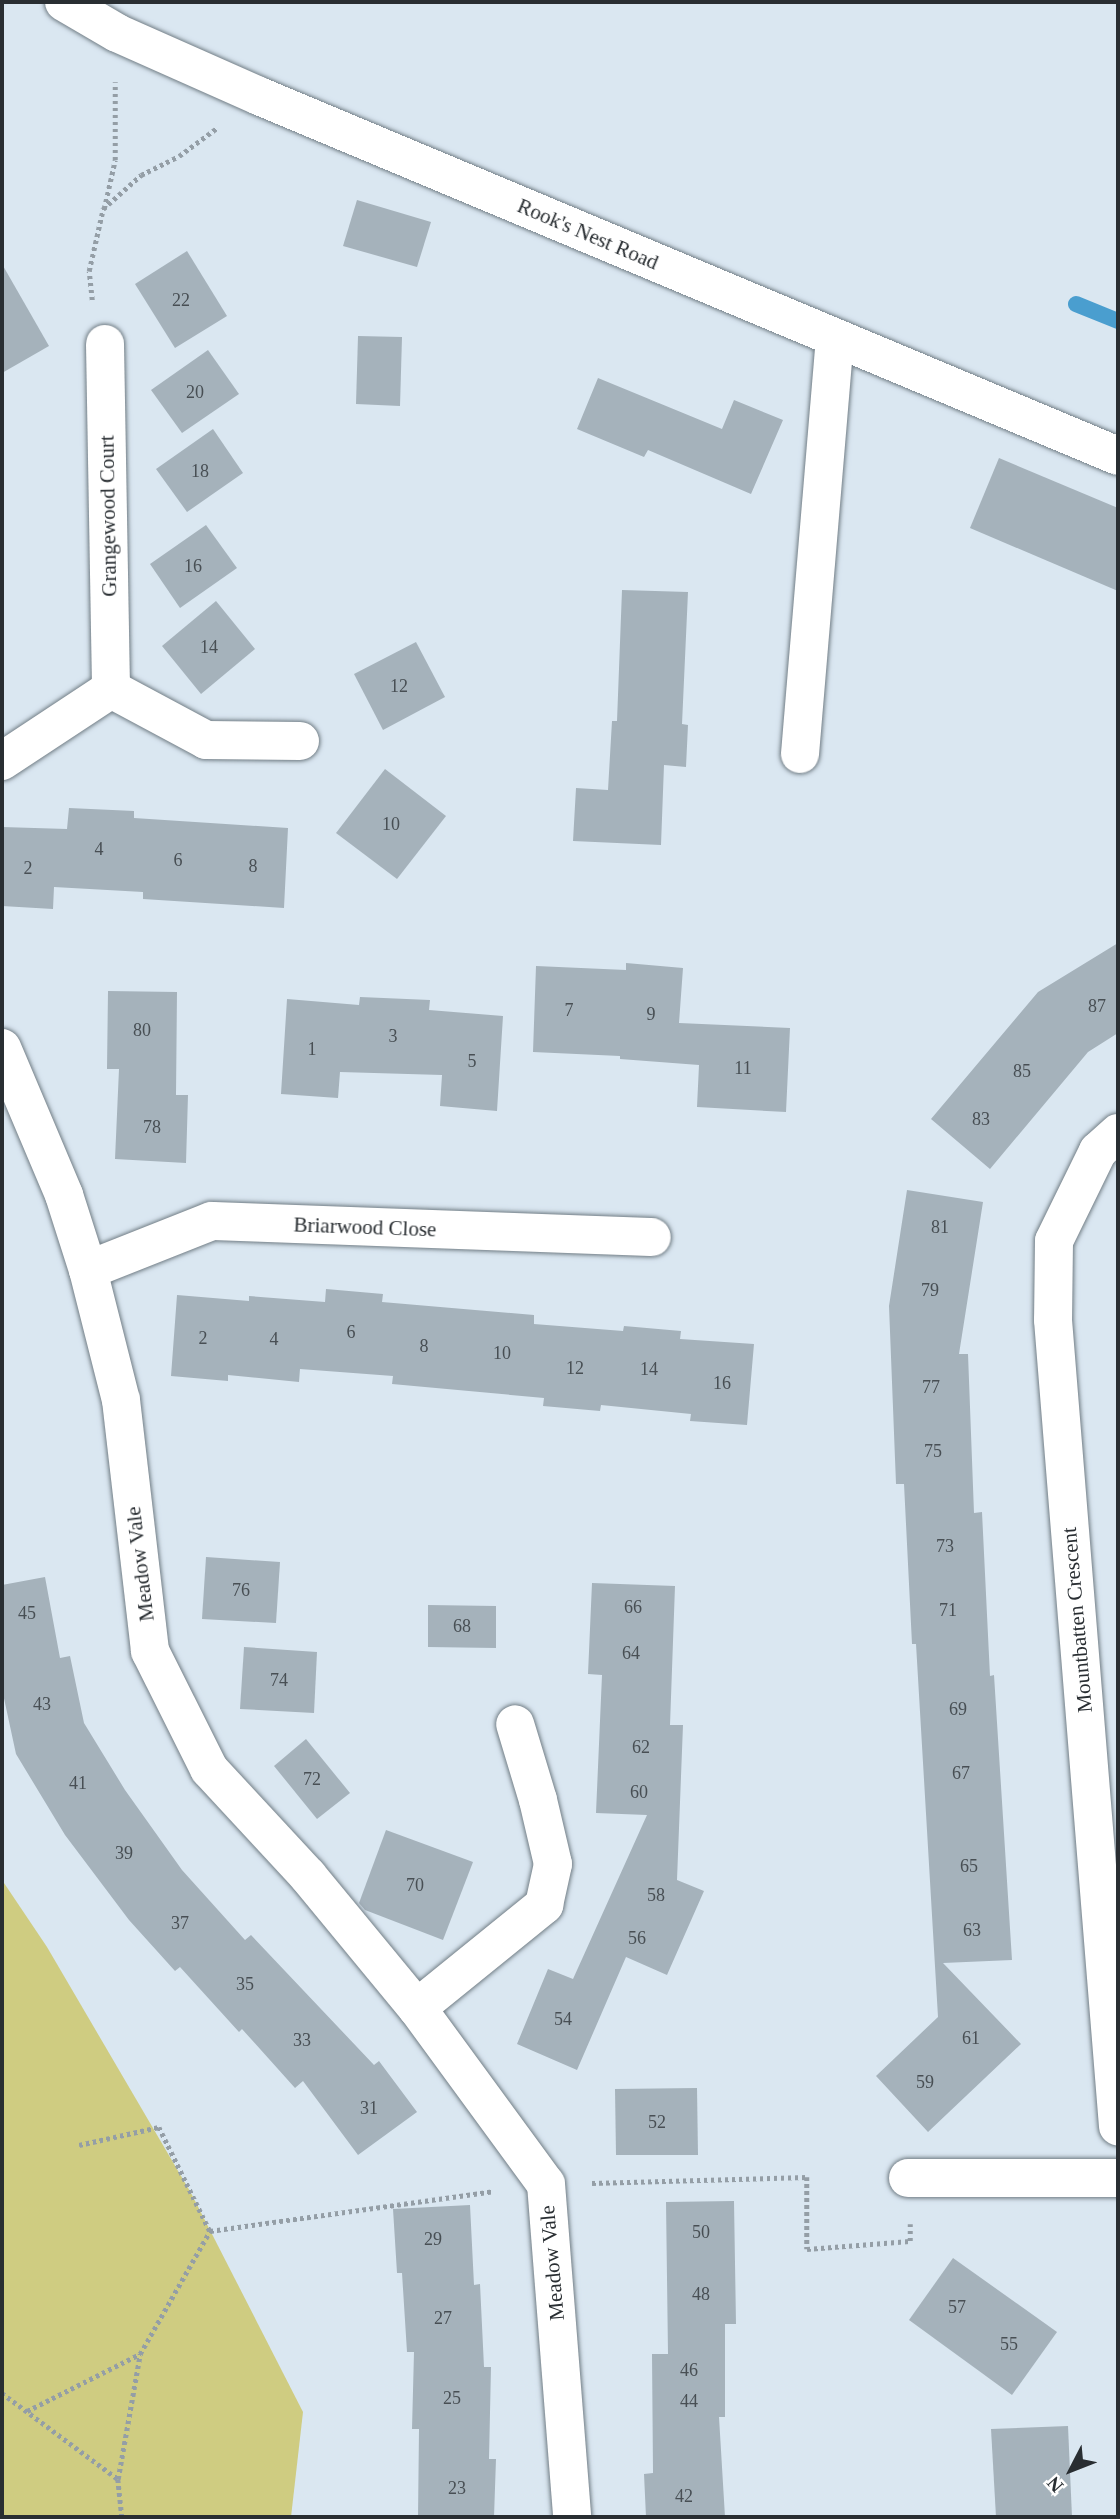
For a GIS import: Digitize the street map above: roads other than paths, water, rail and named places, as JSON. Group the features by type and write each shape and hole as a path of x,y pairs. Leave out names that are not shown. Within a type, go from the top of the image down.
{"street":[{"name":"Rook's Nest Road","path":"64,2 117,33 259,96 1118,456"},
{"path":"800,754 835,338"},
{"name":"Grangewood Court","path":"105,344 111,689"},
{"path":"2,761 111,689 206,740 300,741"},
{"name":"Meadow Vale","path":"2,1048 64,1195 88,1270 121,1400 150,1651 209,1769 308,1876 417,2008 546,2184 572,2517"},
{"name":"Mountbatten Crescent","path":"1118,1133 1098,1152 1054,1241 1053,1320 1118,2126"},
{"name":"Briarwood Close","path":"88,1270 212,1221 652,1237"},
{"path":"417,2008 544,1905 553,1864 538,1800 515,1724"},
{"path":"908,2178 1118,2178"}],"waterway":[{"path":"1076,304 1118,321"}]}
